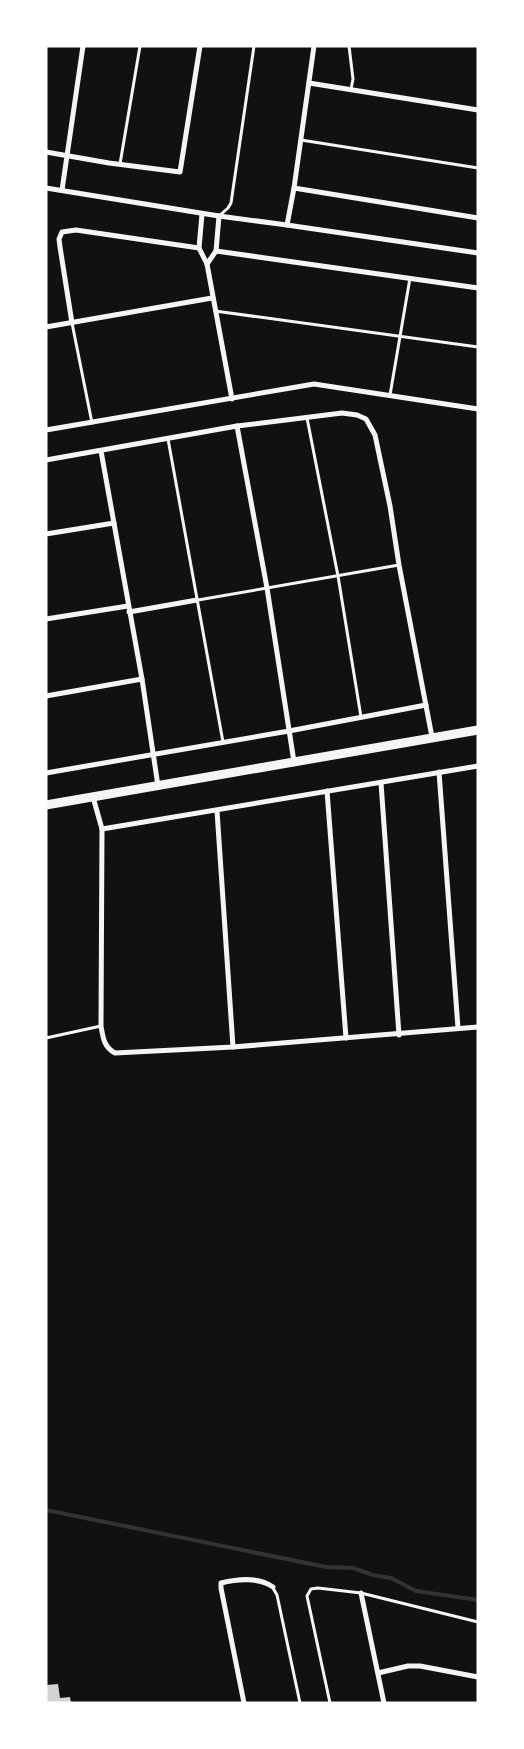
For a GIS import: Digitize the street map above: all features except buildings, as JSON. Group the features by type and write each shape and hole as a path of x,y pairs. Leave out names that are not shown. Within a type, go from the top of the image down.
{"street":[{"path":"62,190 83,46"},
{"path":"46,152 180,172 200,46"},
{"path":"287,225 314,46"},
{"path":"309,83 478,110"},
{"path":"46,188 202,214 478,253"},
{"path":"294,188 478,218"},
{"path":"202,214 199,248 207,264 214,311 232,398"},
{"path":"207,264 216,251 219,216"},
{"path":"72,323 60,247 62,232 76,230 199,248"},
{"path":"216,251 478,288"},
{"path":"46,327 212,298"},
{"path":"46,430 314,384 478,409"},
{"path":"46,460 237,426 342,414 366,419 375,434 390,506 399,565 432,738"},
{"path":"237,426 267,588 294,762"},
{"path":"101,451 142,679 158,787"},
{"path":"46,534 114,523"},
{"path":"129,612 197,600"},
{"path":"46,619 128,606"},
{"path":"46,696 142,679"},
{"path":"46,774 426,705"},
{"path":"46,805 478,730"},
{"path":"102,829 478,766"},
{"path":"439,772 458,1028"},
{"path":"381,783 399,1034"},
{"path":"327,791 346,1038"},
{"path":"93,797 102,829 102,1026 104,1042 108,1049 115,1053 234,1047 478,1027"},
{"path":"217,810 234,1047"},
{"path":"244,1703 221,1583 248,1580 261,1581 273,1587"},
{"path":"361,1593 384,1703"},
{"path":"378,1673 408,1666 420,1666 478,1677"}],"lane":[{"path":"120,164 140,46"},
{"path":"219,216 231,203 254,46"},
{"path":"349,46 353,79 351,89"},
{"path":"301,140 478,168"},
{"path":"390,395 410,278"},
{"path":"214,311 478,347"},
{"path":"72,323 92,423"},
{"path":"307,418 338,576 361,717"},
{"path":"168,439 224,743"},
{"path":"197,600 399,565"},
{"path":"46,1038 102,1026"},
{"path":"273,1587 277,1595 300,1703"},
{"path":"330,1703 308,1593 314,1588 361,1593 478,1622"}],"waterway":[{"path":"46,1510 326,1567 353,1568 373,1575 391,1578 416,1591 478,1600"}]}
